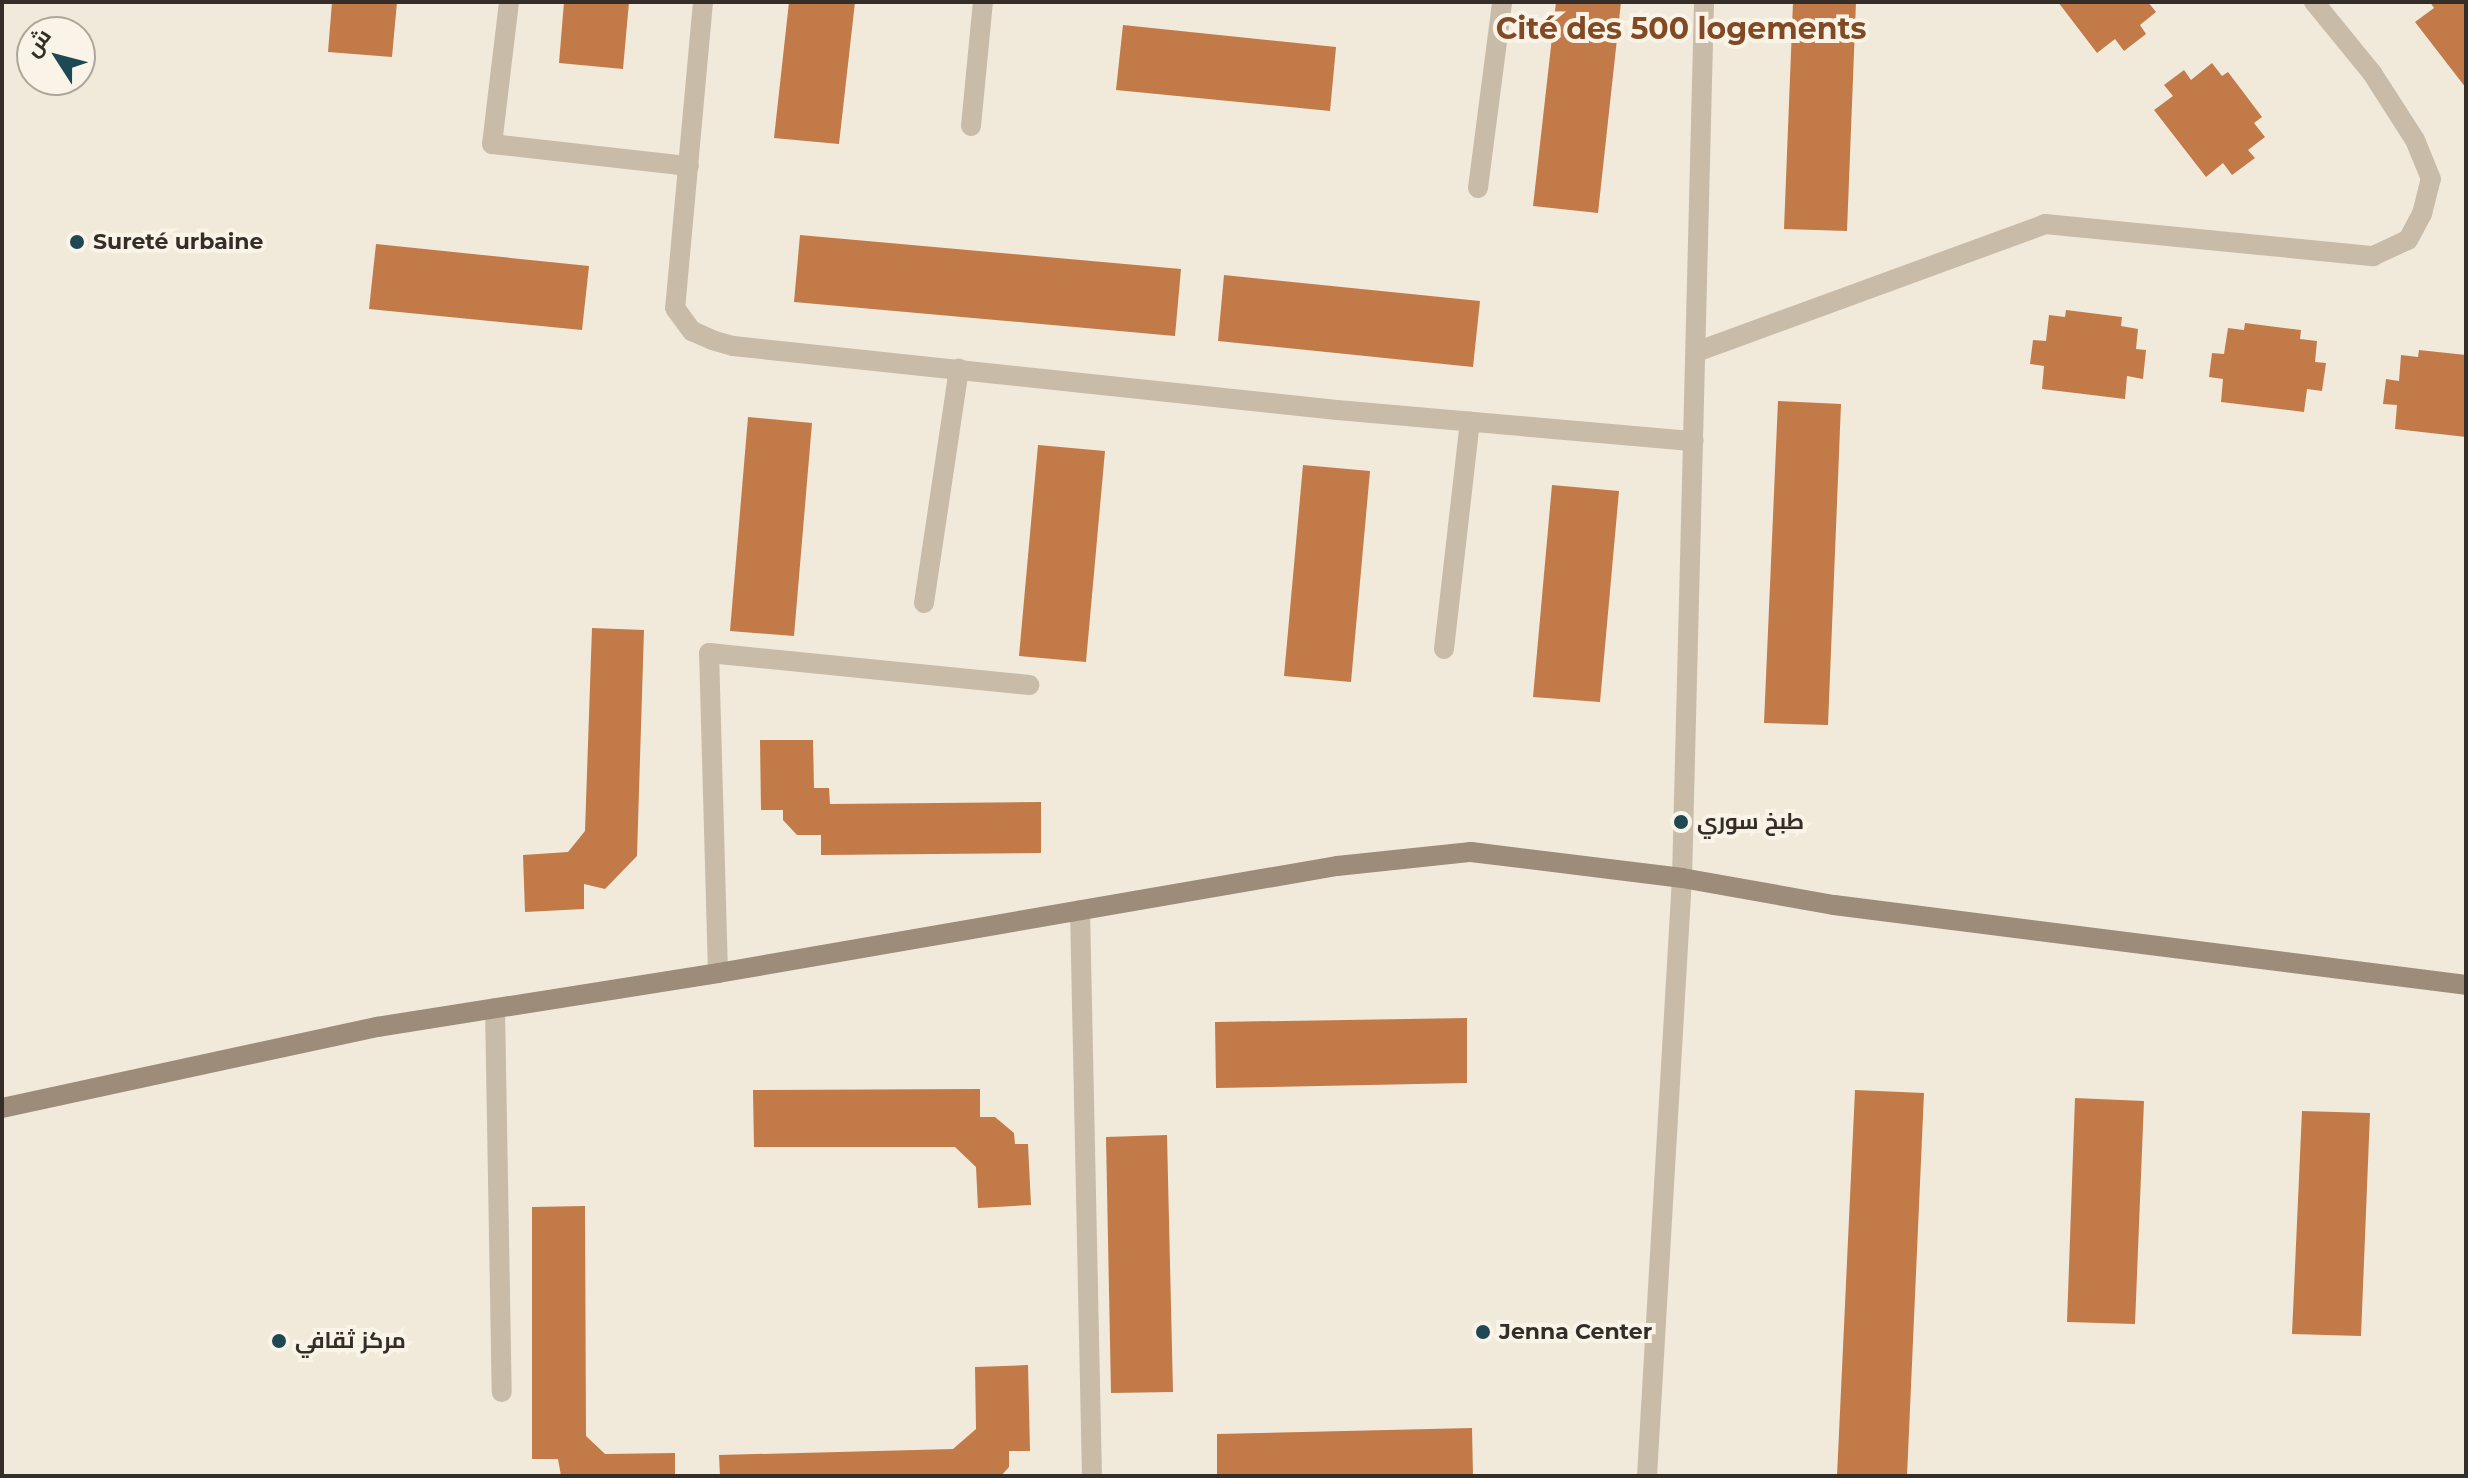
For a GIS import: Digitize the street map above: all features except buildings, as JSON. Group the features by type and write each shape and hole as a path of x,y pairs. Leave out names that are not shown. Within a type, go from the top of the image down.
{"street":[{"path":"509,2 492,144 689,166"},
{"path":"703,2 675,308 692,331 733,346 1694,441"},
{"path":"971,126 983,2"},
{"path":"1478,188 1502,2"},
{"path":"1647,1476 1682,878 1704,2"},
{"path":"1696,352 2045,224 2373,256 2408,240 2422,214 2431,179 2415,140 2372,73 2314,2"},
{"path":"924,603 959,369"},
{"path":"1444,649 1470,421"},
{"path":"718,973 709,653 1029,685"},
{"path":"2,1108 377,1027 718,973 1337,866 1471,852 1682,878 1834,905 2466,985"},
{"path":"1080,910 1092,1476"},
{"path":"495,1008 502,1392"}],"place":[{"name":"Sureté urbaine","path":"77,242"},
{"name":"طبخ سوري","path":"1681,822"},
{"name":"Jenna Center","path":"1483,1332"},
{"name":"مركز ثقافي","path":"279,1341"}],"district":[{"name":"Cité des 500 logements","path":"1681,29"}]}
